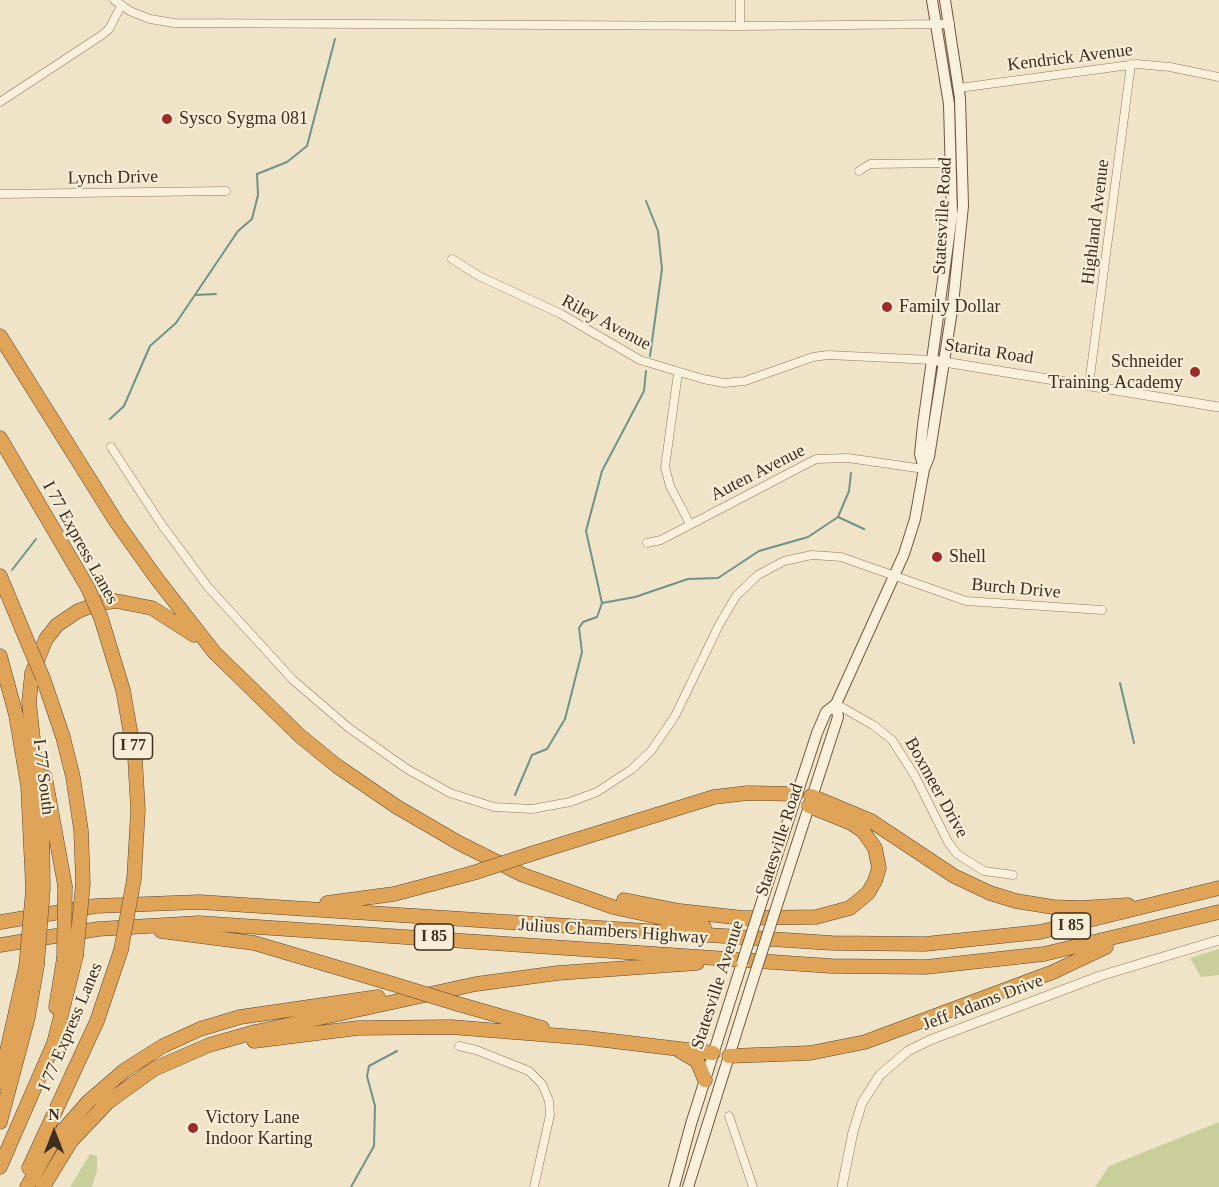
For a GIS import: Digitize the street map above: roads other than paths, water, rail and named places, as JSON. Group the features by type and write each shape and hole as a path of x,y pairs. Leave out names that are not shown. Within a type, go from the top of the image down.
{"highway":[{"path":"0,336 126,537 214,652"},
{"name":"I 77 Express Lanes","path":"0,438 88,588 101,618 118,672 133,741 138,810 134,879 121,950 97,1021 22,1187"},
{"name":"I 77 Express Lanes","path":"0,576 43,678 61,731 73,777 81,830 83,883 59,1028 0,1167"},
{"path":"0,1122 26,1026 38,889 42,820 30,714 30,682 41,646 64,620 92,605 123,602 152,608 180,624 214,652 265,704 337,766 417,820 480,854 524,875 590,900 753,938"},
{"name":"I-77 South","path":"0,656 16,715 27,777 38,889"},
{"path":"30,714 56,826 65,886 70,957"},
{"path":"295,907 394,894 472,873 714,797 748,793 796,794"},
{"path":"480,854 575,887 655,907 743,918 816,917 843,911 863,898 875,881 879,860 872,842 863,831 810,801"},
{"path":"810,801 860,815 954,876 1003,897 1066,908 1169,901"},
{"name":"Julius Chambers Highway","path":"0,922 79,908 151,902 223,903 878,945 970,941 1063,927 1219,888"},
{"name":"Julius Chambers Highway","path":"0,945 74,932 123,927 199,923 243,924 878,968 961,965 1044,954 1219,912"},
{"path":"123,927 254,943 458,1004 588,1038"},
{"path":"729,1056 810,1053 865,1042 1053,972 1140,932"},
{"path":"27,1187 52,1143 88,1102 125,1070 176,1039 213,1025 260,1013 342,1001 434,992 558,973 746,960"},
{"path":"0,1082 19,1005 32,966"},
{"path":"43,1187 64,1151 88,1122 118,1093 154,1069 194,1050 239,1036 434,992"},
{"path":"0,1042 19,1005"},
{"path":"154,1069 243,1043 358,1028 451,1027 588,1038 713,1053"},
{"path":"676,1050 697,1061 705,1080"}],"main road":[{"name":"Statesville Road","path":"924,469 920,454 950,237 949,104 932,0"},
{"name":"Statesville Road","path":"796,794 826,712 836,704 895,576 915,519 924,469 929,457 962,233 964,168 959,88 945,0"},
{"name":"Statesville Road","path":"729,1056 838,717 836,704"},
{"path":"796,794 810,801"},
{"name":"Statesville Avenue","path":"674,1187 713,1053 796,794"},
{"path":"713,1053 729,1056"},
{"name":"Statesville Avenue","path":"688,1187 729,1056"}],"street":[{"path":"740,0 740,26"},
{"path":"0,102 102,35 109,29 118,3 150,19 174,23 740,26 950,24"},
{"name":"Kendrick Avenue","path":"959,88 1131,64 1163,66 1219,77"},
{"name":"Highland Avenue","path":"1089,384 1131,64"},
{"path":"859,171 870,164 951,164"},
{"name":"Lynch Drive","path":"0,194 226,191"},
{"name":"Riley Avenue","path":"452,259 487,280 561,314 640,360 678,373 719,382 734,383 813,357 828,355 932,360"},
{"name":"Starita Road","path":"932,360 1219,407"},
{"path":"678,373 665,467 669,486 690,524"},
{"name":"Burch Drive","path":"111,447 162,525 208,587 293,680 349,728 407,769 450,793 494,807 532,809 557,806 597,792 632,769 651,751 675,716 730,604 743,588 766,570 794,558 821,555 851,559 969,601 1102,610"},
{"name":"Auten Avenue","path":"647,543 690,524 816,459 848,458 924,469"},
{"name":"Boxmeer Drive","path":"836,704 873,725 892,740 915,776 948,842 957,854 984,871 998,875 1013,875"},
{"name":"Jeff Adams Drive","path":"842,1187 853,1132 862,1103 880,1076 908,1052 930,1040 1100,976 1219,940"},
{"path":"459,1046 476,1050 529,1071 547,1092 550,1115 534,1187"},
{"path":"729,1116 753,1187"}],"waterway":[{"path":"110,419 124,406 150,346 176,323 238,231 252,219 258,195 257,174 287,162 307,146 335,39"},
{"path":"646,201 658,231 662,269 650,356"},
{"path":"195,295 216,294"},
{"path":"515,795 532,755 547,749 565,719 582,652 579,628 583,622 597,617 602,603 586,531 602,471 644,391 646,371"},
{"path":"602,603 635,597 688,579 718,578 759,551 808,537 838,517 849,491 851,473"},
{"path":"838,517 864,529"},
{"path":"12,570 36,539"},
{"path":"1120,683 1134,743"},
{"path":"351,1187 374,1146 375,1106 367,1076 369,1066 397,1051"}],"place":[{"name":"Sysco Sygma 081","path":"167,119"},
{"name":"Family Dollar","path":"887,307"},
{"name":"Schneider Training Academy","path":"1195,372"},
{"name":"Shell","path":"937,557"},
{"name":"Victory Lane Indoor Karting","path":"193,1128"}]}
